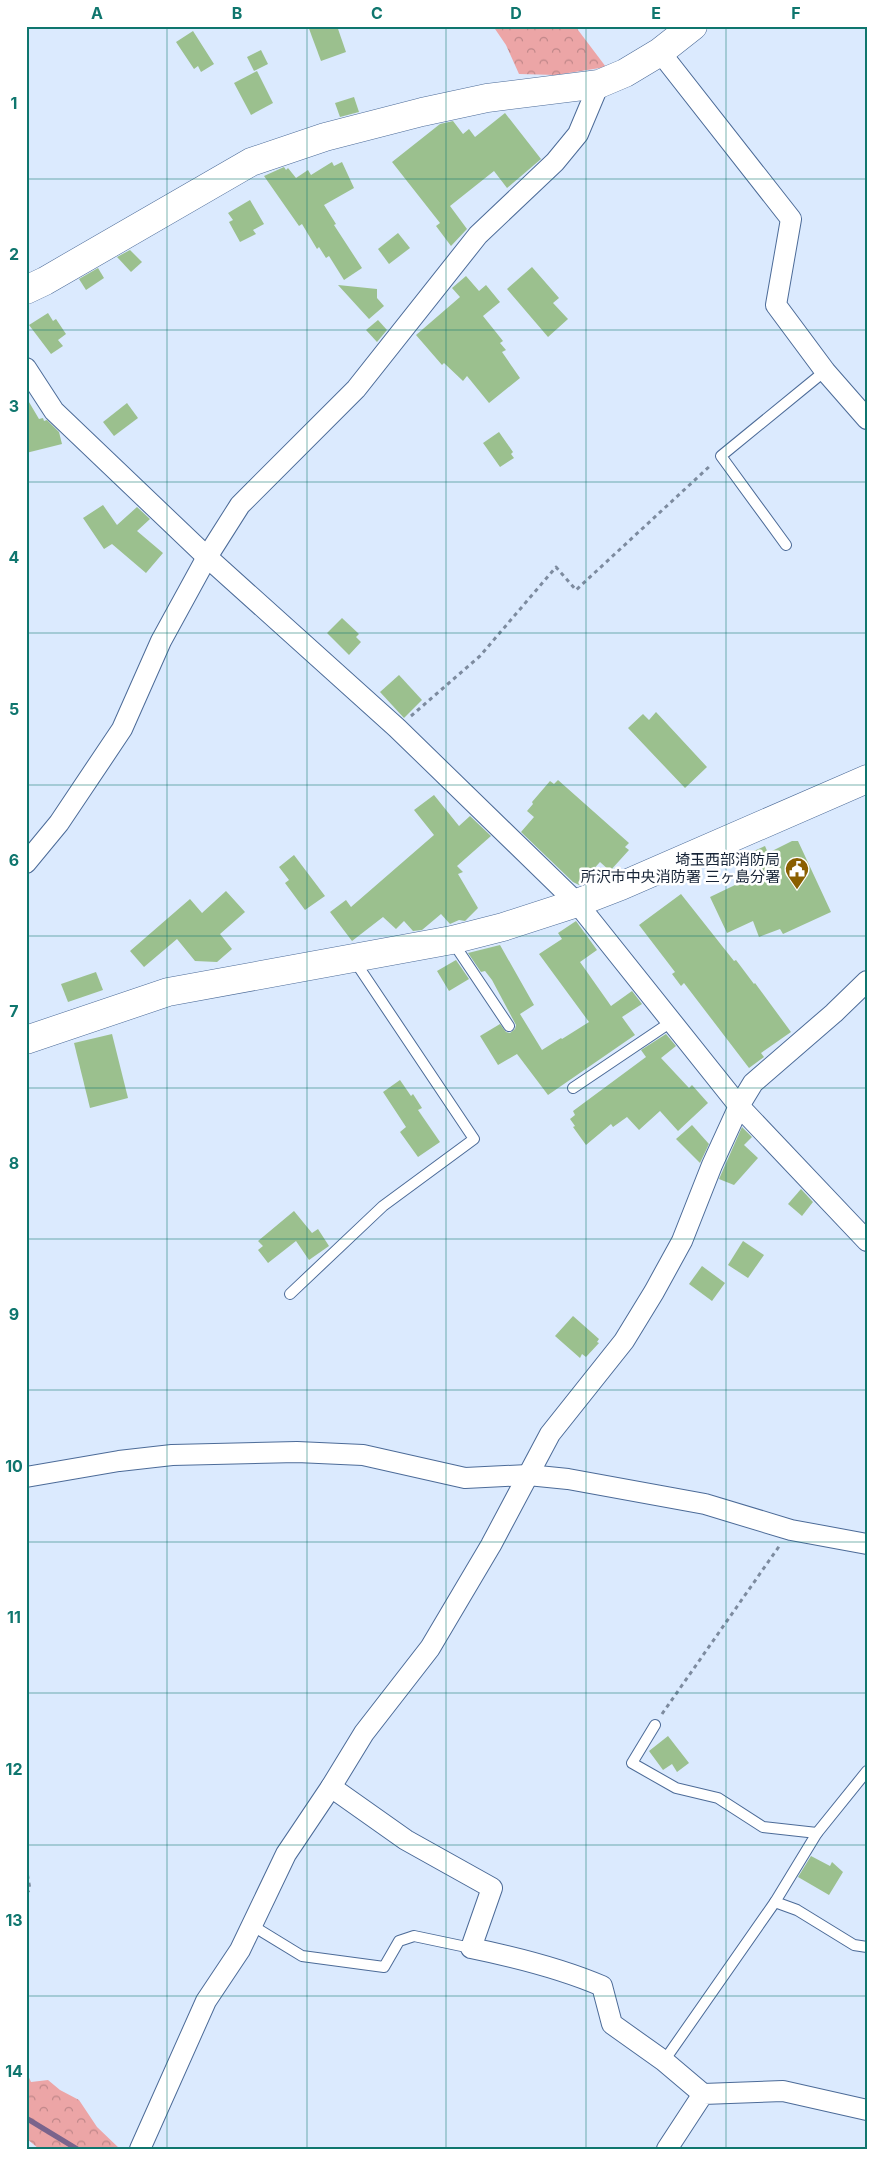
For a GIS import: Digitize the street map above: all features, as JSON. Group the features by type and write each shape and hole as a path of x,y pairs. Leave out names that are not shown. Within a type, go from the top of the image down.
{"street":[{"path":"26,290 46,281 251,162 334,134 422,112 487,98 553,88 599,84 625,74 660,52 693,26"},
{"path":"660,52 791,219 776,305 825,372 867,419"},
{"path":"26,863 58,823 122,729 160,641 207,558 240,505 356,389 478,235 555,162 578,134 599,84"},
{"path":"26,368 54,411 207,558 397,728 577,903 739,1106 867,1241"},
{"path":"26,1040 168,992 452,940 503,927 577,903 867,779"},
{"path":"142,2145 206,2001 240,1950 286,1854 331,1787 364,1733 430,1648 491,1545 550,1434 624,1341 654,1292 682,1241 712,1165 739,1106 753,1084 834,1013 867,981"},
{"path":"26,1477 119,1460 172,1455 297,1452 363,1455 465,1478 528,1475 568,1479 705,1504 791,1530 867,1544"},
{"path":"331,1787 406,1840 492,1888 471,1948 506,1955 581,1977 602,1986 612,2024 664,2061 703,2094 783,2091 867,2110"},
{"path":"667,2149 703,2094"}],"lane":[{"path":"786,545 721,456 825,372"},
{"path":"452,940 509,1026"},
{"path":"290,1294 383,1206 474,1139 354,959"},
{"path":"573,1088 671,1022"},
{"path":"655,1725 632,1763 676,1788 718,1798 763,1827 816,1833"},
{"path":"664,2061 775,1902 816,1833 867,1771"},
{"path":"775,1902 797,1910 854,1945 867,1947"},
{"path":"253,1926 302,1956 384,1967 399,1940 414,1936 471,1948"}],"path":[{"path":"397,728 480,656 556,567 576,590 721,456"},
{"path":"655,1725 791,1530"},
{"path":"26,1867 30,1889 26,1894"}],"green space":[{"path":"493,26 575,26 606,67 556,75 519,74 506,45"},
{"path":"26,2071 31,2082 48,2080 60,2090 79,2100 97,2127 120,2149 39,2149 26,2138"}],"building":[{"path":"308,26 337,26 346,52 321,61"},
{"path":"193,31 214,64 201,72 198,66 194,69 176,42"},
{"path":"261,50 268,64 254,71 247,57"},
{"path":"257,71 273,103 251,115 234,83"},
{"path":"354,97 359,112 340,117 335,103"},
{"path":"505,113 541,159 507,188 494,171 450,206 467,229 451,246 436,226 440,223 392,162 440,124 453,121 463,134 469,129 475,137"},
{"path":"332,162 334,166 342,162 354,188 324,205 336,224 334,225 362,268 344,280 329,256 326,258 319,247 317,249 302,224 299,226 264,176 284,167 286,170 288,168 296,178 308,170 311,175"},
{"path":"250,200 264,224 253,230 256,234 240,242 229,222 233,220 228,213"},
{"path":"398,233 410,248 389,264 378,249"},
{"path":"130,250 142,262 131,272 117,257"},
{"path":"532,267 559,298 553,303 568,319 548,337 507,289"},
{"path":"98,268 104,278 86,290 79,279"},
{"path":"466,276 479,291 486,285 500,302 483,316 503,341 500,343 506,350 502,352 520,378 489,403 467,376 463,381 444,363 442,365 416,335 460,297 452,288"},
{"path":"338,285 377,289 377,298 384,306 369,319"},
{"path":"48,313 53,321 56,319 66,334 58,340 63,346 51,354 29,325"},
{"path":"378,320 387,330 377,342 366,330"},
{"path":"26,397 39,419 47,420 59,432 62,444 26,453"},
{"path":"127,403 138,418 114,436 103,422"},
{"path":"499,432 513,452 511,454 514,458 500,467 483,443"},
{"path":"103,505 117,525 137,507 150,519 137,531 163,553 146,573 112,544 104,549 83,518"},
{"path":"342,618 359,634 356,637 361,642 349,655 327,633"},
{"path":"399,675 422,700 404,718 380,692"},
{"path":"656,712 707,767 685,788 628,728 643,714 649,720"},
{"path":"558,780 629,843 625,847 629,850 610,871 600,862 579,885 573,882 521,832 534,817 527,811 533,804 532,802 550,781 554,784"},
{"path":"434,795 459,826 470,816 491,836 457,866 463,872 458,874 478,908 465,921 459,920 450,924 441,914 422,930 413,931 404,921 396,929 383,917 352,941 330,912 346,900 351,907 434,835 414,810"},
{"path":"792,841 798,841 831,912 783,934 780,929 759,937 753,921 727,933 710,897 756,875 747,854 765,846 768,853"},
{"path":"294,855 325,896 305,910 285,883 289,880 279,867"},
{"path":"226,891 245,912 220,934 232,949 217,962 195,961 177,939 144,967 130,951 190,899 202,913"},
{"path":"681,894 734,961 736,960 755,983 791,1032 761,1053 764,1057 749,1068 684,983 681,986 672,974 675,972 639,925"},
{"path":"576,921 597,950 580,962 611,1006 632,991 642,1004 622,1017 635,1035 548,1095 517,1054 498,1065 480,1036 500,1024 506,1032 510,1033 515,1029 516,1025 492,980 485,971 481,972 468,953 500,945 534,1005 520,1014 542,1050 589,1022 539,954 562,939 558,933"},
{"path":"456,960 469,979 449,991 437,971"},
{"path":"96,972 103,990 68,1002 61,984"},
{"path":"112,1034 128,1098 90,1108 74,1043"},
{"path":"666,1034 676,1046 661,1058 689,1088 692,1085 708,1103 678,1131 660,1111 639,1130 627,1117 613,1127 611,1124 586,1145 573,1127 575,1126 570,1119 575,1115 573,1111 646,1057 641,1050"},
{"path":"400,1080 411,1096 413,1094 422,1108 418,1110 440,1142 418,1157 400,1132 406,1127 383,1092"},
{"path":"692,1125 709,1144 700,1163 676,1139"},
{"path":"742,1127 752,1137 744,1145 758,1158 734,1185 719,1179"},
{"path":"801,1189 813,1202 802,1216 788,1204"},
{"path":"294,1211 312,1233 318,1229 329,1246 309,1260 296,1241 268,1263 258,1250 263,1246 258,1241"},
{"path":"743,1241 764,1255 748,1278 728,1265"},
{"path":"702,1266 725,1283 712,1301 689,1284"},
{"path":"573,1316 599,1339 597,1342 599,1343 586,1357 582,1354 580,1358 555,1336"},
{"path":"668,1736 689,1763 677,1772 672,1764 663,1770 649,1751"},
{"path":"811,1856 830,1866 832,1862 843,1872 829,1895 798,1877"}],"waterway":[{"path":"26,2118 77,2149"}],"place":[{"name":"埼玉西部消防局 所沢市中央消防署 三ヶ島分署","path":"797,890"}]}
